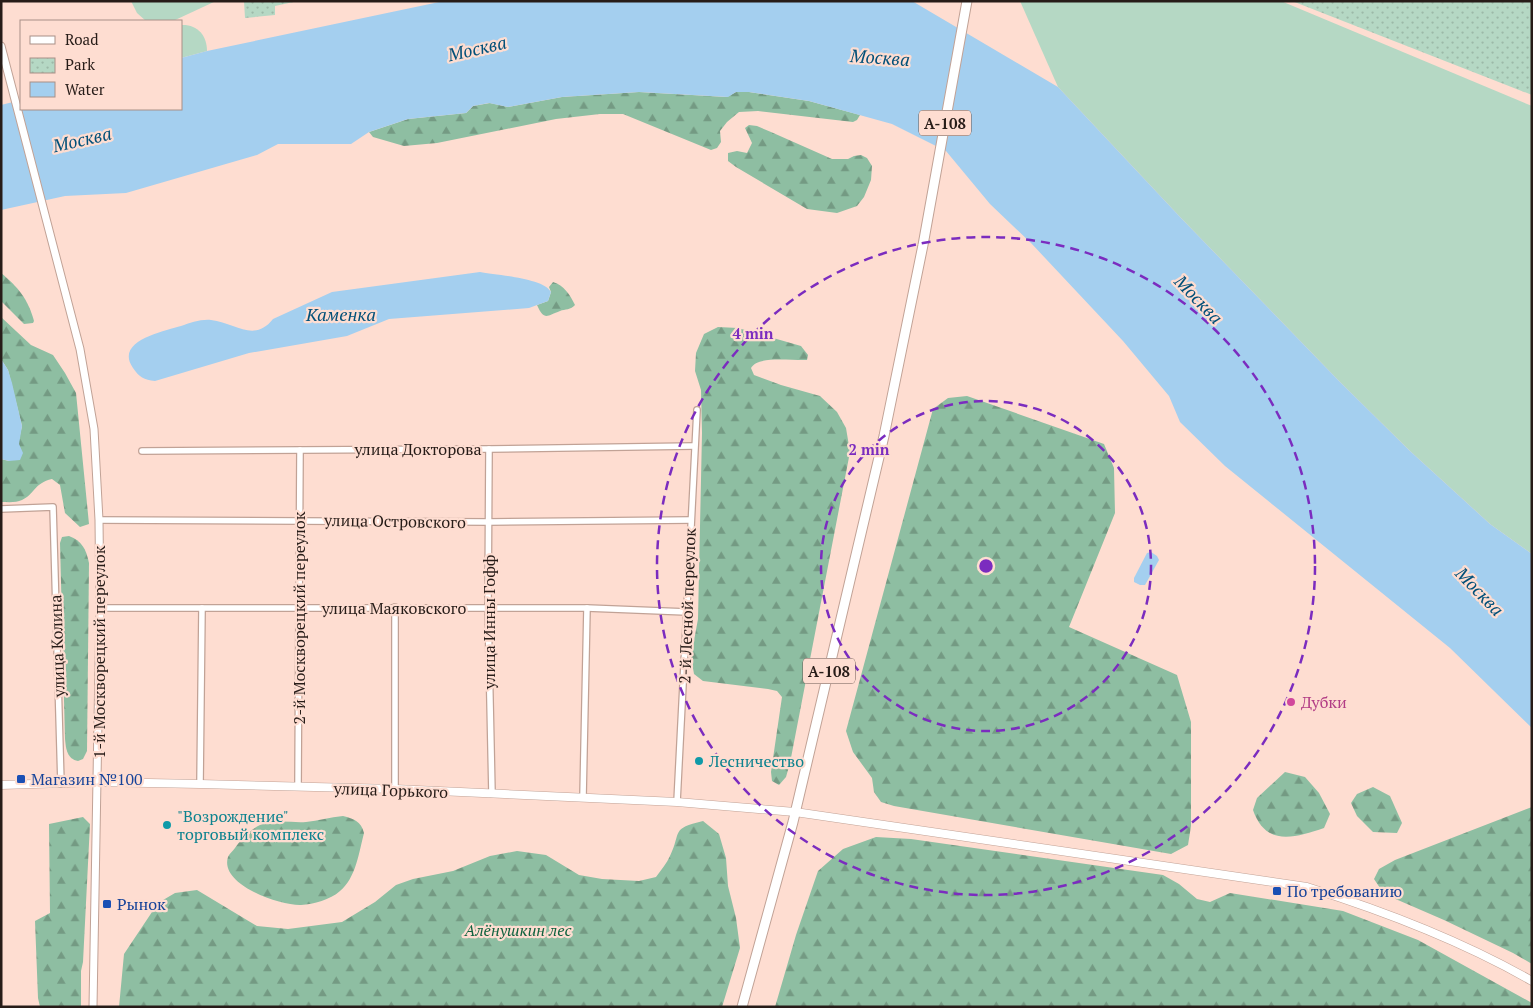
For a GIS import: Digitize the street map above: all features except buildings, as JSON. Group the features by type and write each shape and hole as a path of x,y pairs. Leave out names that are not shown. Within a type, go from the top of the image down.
{"highway":[{"name":"А-108","path":"742,1007 796,812 882,445 923,245 967,1"}],"main road":[{"name":"улица Горького","path":"1,785 97,782 395,789 678,802 796,812 1307,887 1359,903 1437,935 1517,972 1532,981"}],"street":[{"name":"1-й Москворецкий переулок","path":"1,46 75,329 87,383 94,429 99,520 100,608 93,1007"},
{"name":"2-й Лесной переулок","path":"678,802 697,410"},
{"name":"улица Докторова","path":"142,451 694,446"},
{"name":"улица Инны Гофф","path":"489,449 488,608 492,794"},
{"name":"2-й Москворецкий переулок","path":"298,787 300,450"},
{"name":"улица Колина","path":"1,509 53,507 61,784"},
{"name":"улица Островского","path":"99,520 489,522 691,520"},
{"path":"395,607 395,789"},
{"name":"улица Маяковского","path":"100,608 587,608 687,612"},
{"path":"200,784 202,608"},
{"path":"582,797 587,608"}],"green space":[{"path":"131,1 216,1 175,20 145,20 137,13"},
{"path":"244,1 298,1 275,6 275,15 245,18"},
{"path":"1020,1 1281,1 1532,106 1532,554 1490,524 1410,451 1340,382 1181,218 1058,87"},
{"path":"1292,1 1532,1 1532,95"},
{"path":"182,25 192,26 203,35 207,51 182,58"},
{"path":"639,92 727,97 736,92 749,92 809,101 860,115 853,122 758,111 739,112 720,131 721,142 717,148 711,150 623,114 600,114 556,119 437,143 404,146 373,137 369,132 408,119 466,113 473,106 490,103 508,107 562,97"},
{"path":"749,125 757,126 832,159 848,159 861,155 867,158 872,166 871,180 864,197 857,206 837,213 807,209 736,167 728,161 728,153 737,151 747,153 752,143 745,128"},
{"path":"1,273 12,283 25,300 32,313 33,323 24,324 1,301"},
{"path":"553,282 557,283 569,294 575,305 570,309 546,316 537,305 548,301 551,292 549,287"},
{"path":"1,317 31,345 53,355 76,393 89,524 80,527 65,513 60,485 52,479 42,483 22,500 1,502 1,459 9,461 18,444 22,426 8,370 1,359"},
{"path":"718,327 738,328 801,346 808,355 807,360 761,361 751,368 754,375 820,396 837,412 846,428 850,452 790,763 786,777 779,785 772,781 771,772 782,697 777,691 768,689 703,681 694,674 691,657 698,619 702,433 701,390 695,371 696,353 704,334"},
{"path":"967,396 1104,444 1114,468 1115,513 1069,627 1177,675 1191,722 1191,826 1188,845 1171,854 894,806 881,802 874,792 872,778 853,752 846,731 933,409 948,398"},
{"path":"69,536 83,546 89,563 87,751 83,759 78,761 69,756 65,739 60,543 62,537"},
{"path":"1285,772 1305,777 1319,793 1330,814 1324,828 1302,835 1282,837 1273,835 1265,830 1259,822 1253,810 1257,798"},
{"path":"1373,787 1390,796 1402,823 1397,833 1373,832 1357,816 1351,803 1357,794"},
{"path":"1532,807 1532,964 1444,920 1384,894 1374,879 1379,869 1395,860"},
{"path":"343,816 356,821 364,833 350,879 340,891 327,899 301,905 267,898 242,885 233,876 228,867 229,855 246,835 260,825 277,822 306,822"},
{"path":"83,817 90,824 81,971 81,1007 40,1007 35,921 50,913 49,824"},
{"name":"Алёнушкин лес","path":"703,821 719,834 726,858 728,886 736,918 740,948 722,1007 119,1007 124,954 158,903 175,893 197,890 257,926 288,929 342,922 375,902 396,885 413,879 453,871 490,856 517,851 546,855 579,875 602,879 639,881 656,877 669,859 681,829"},
{"path":"876,837 911,839 1163,875 1179,884 1197,899 1210,902 1230,893 1343,911 1418,940 1532,1003 1532,1007 775,1007 796,935 818,871 843,849"}],"water":[{"name":"Москва","path":"444,1 912,1 1058,87 1181,218 1340,382 1410,451 1490,524 1532,554 1532,728 1450,648 1225,466 1180,422 1169,396 1123,341 1031,243 990,204 946,151 892,124 809,101 749,92 736,92 728,97 639,92 562,97 508,107 489,103 473,106 466,113 408,119 369,132 351,144 278,144 257,155 126,193 65,196 1,210 1,105 20,100 20,110 182,110 182,58"},
{"name":"Каменка","path":"480,272 539,283 547,287 551,292 548,301 529,308 389,319 347,336 249,353 155,381 140,376 133,368 129,359 130,351 135,344 143,339 153,334 203,320 220,322 244,330 259,330 273,319 332,292"},
{"path":"1,359 8,370 22,426 19,444 23,453 20,460 9,461 1,459"},
{"path":"1151,552 1159,560 1145,585 1140,585 1134,582 1134,578 1147,553"}],"place":[{"name":"Дубки","path":"1291,702"},
{"name":"Лесничество","path":"699,761"},
{"name":"Магазин №100","path":"21,779"},
{"name":"\"Возрождение\" торговый комплекс","path":"167,825"},
{"name":"По требованию","path":"1277,891"},
{"name":"Рынок","path":"107,904"}]}
